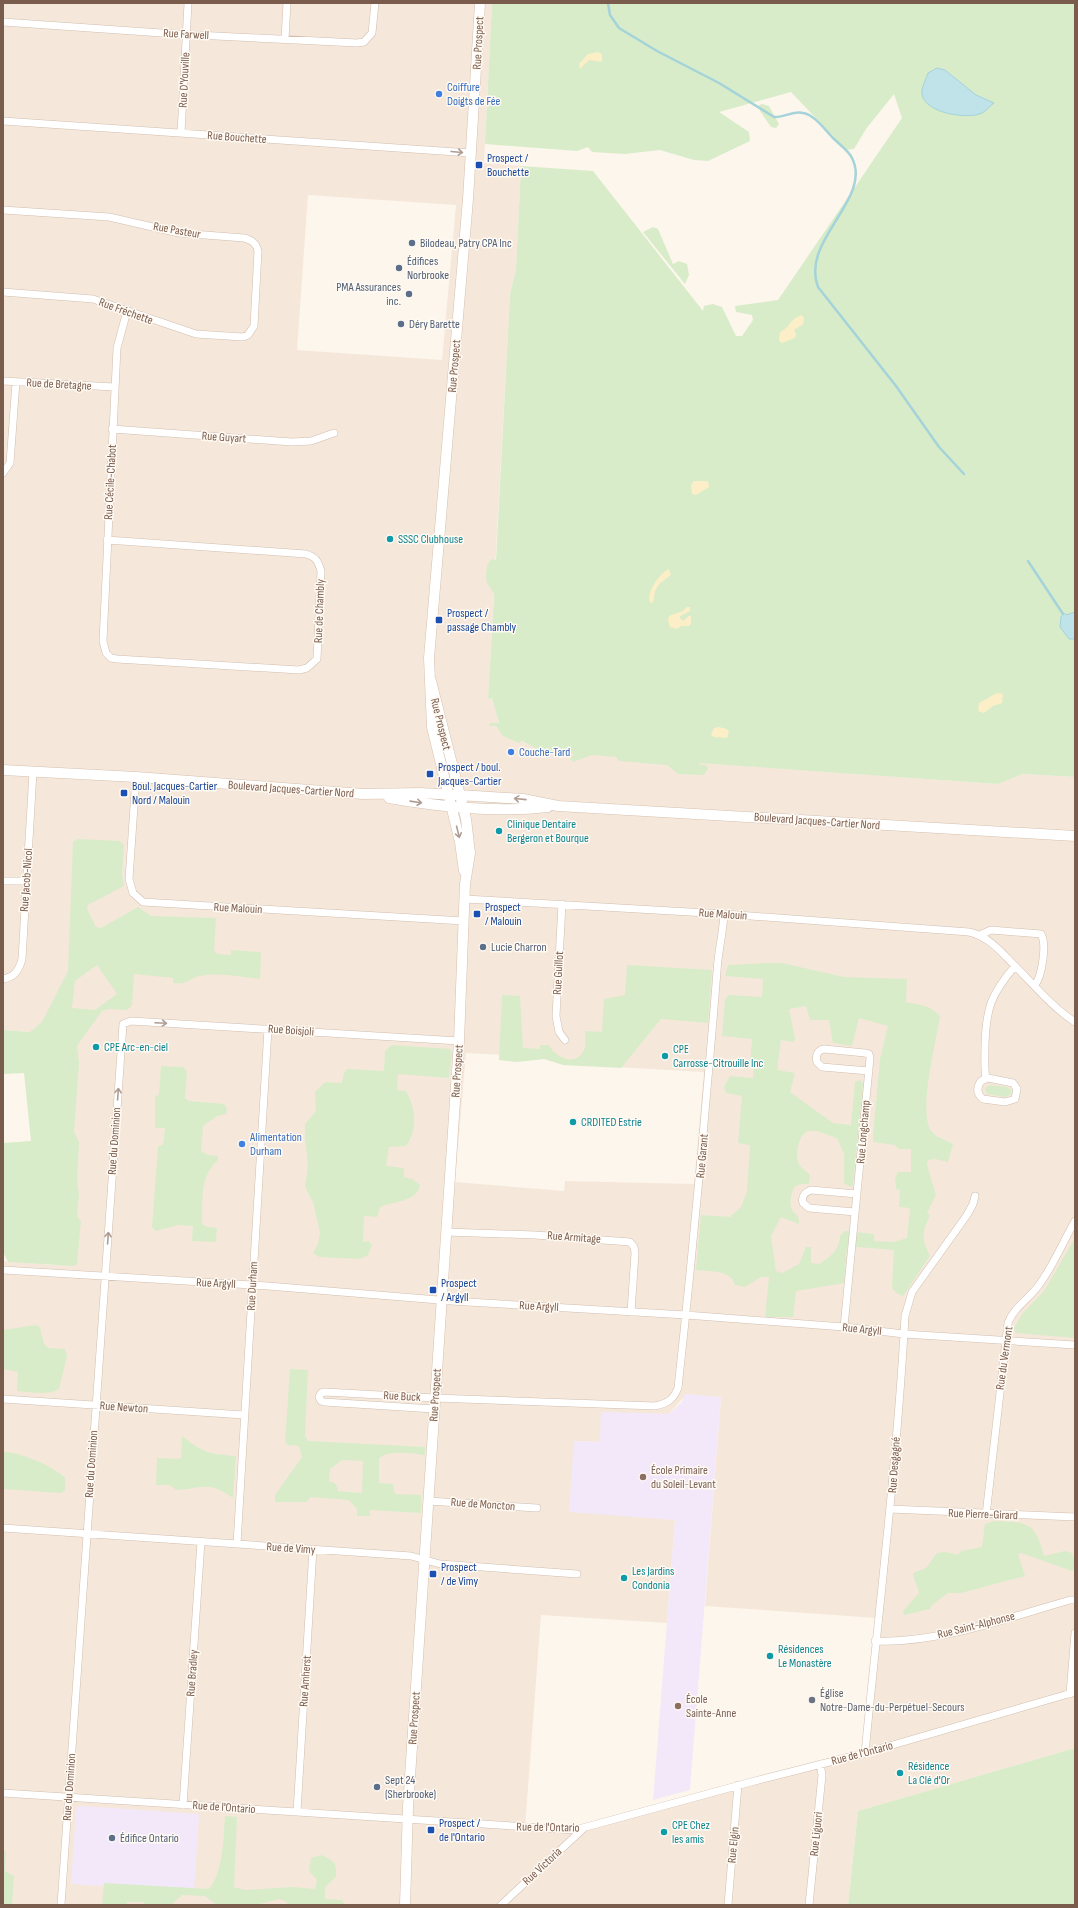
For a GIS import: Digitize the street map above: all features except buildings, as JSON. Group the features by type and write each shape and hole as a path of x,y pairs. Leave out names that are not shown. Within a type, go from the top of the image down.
{"street":[{"name":"Rue D'Youville","path":"181,133 188,3"},
{"path":"285,39 287,3"},
{"name":"Rue Farwell","path":"3,22 357,43 364,42 369,39 373,26 375,3"},
{"name":"Rue Prospect","path":"405,1905 407,1820 459,1041 465,899 465,884 460,842 432,727 430,640 472,154 480,3"},
{"name":"Rue Bouchette","path":"3,121 472,154"},
{"name":"Rue Pasteur","path":"3,210 109,217 179,233 233,237 249,240 257,245 258,251 255,319 254,326 248,335"},
{"name":"Rue Fréchette","path":"3,292 93,299 196,334 238,338 248,335"},
{"name":"Rue Cécile-Chabot","path":"106,653 103,641 114,387 118,338 127,311"},
{"name":"Rue de Bretagne","path":"3,381 114,387"},
{"path":"3,474 10,463 16,382"},
{"name":"Rue Guyart","path":"112,429 297,442 311,441 334,433"},
{"name":"Rue de Chambly","path":"106,653 111,658 117,659 299,670 307,668 317,659 321,571 314,556 306,554 107,540"},
{"name":"Rue Prospect","path":"431,681 460,795 470,843 465,884"},
{"name":"Boulevard Jacques-Cartier Nord","path":"3,770 136,777 363,794 448,794 523,799 558,806 1032,835 1075,836"},
{"name":"Rue Jacob-Nicol","path":"3,979 13,976 22,959 33,772"},
{"name":"Rue Malouin","path":"136,777 129,879 133,893 143,902 464,921"},
{"name":"Boulevard Jacques-Cartier Nord","path":"363,794 418,803 462,807 524,810 558,806"},
{"path":"3,880 26,882"},
{"name":"Rue Malouin","path":"465,899 724,914 963,931 980,935 995,945 1057,1008 1075,1022"},
{"name":"Rue Guillot","path":"562,904 556,1016 559,1032 565,1040"},
{"name":"Rue Garant","path":"674,1397 678,1388 686,1315 710,1073 717,969 724,914"},
{"name":"Rue Malouin","path":"980,935 991,930 1040,934 1044,941 1041,975 1035,985"},
{"path":"986,1079 985,1034 988,1009 994,995 1015,966"},
{"name":"Rue Boisjoli","path":"123,1024 131,1021 459,1041"},
{"name":"Rue du Dominion","path":"61,1905 123,1024"},
{"name":"Rue Durham","path":"237,1544 268,1029"},
{"name":"Rue Longchamp","path":"844,1327 856,1212 857,1194 869,1071 870,1058 869,1054 865,1053 824,1049 819,1051 816,1056 816,1062 822,1067 869,1071"},
{"path":"986,1079 1013,1083 1017,1093 1014,1099 1005,1102 983,1099 977,1088 981,1081 986,1079"},
{"path":"856,1212 809,1208 803,1203 803,1198 806,1193 811,1190 857,1194"},
{"name":"Rue Desgagné","path":"865,1753 875,1641 890,1509 905,1316 912,1292 967,1216 975,1196"},
{"name":"Rue du Vermont","path":"986,1515 1005,1341 1011,1316 1039,1285 1075,1221"},
{"name":"Rue Armitage","path":"446,1232 535,1235 630,1242 634,1247 635,1253 631,1312"},
{"name":"Rue Argyll","path":"3,1270 252,1285 441,1300 686,1315 844,1327 904,1334 1075,1345"},
{"name":"Rue Buck","path":"434,1403 325,1392 321,1393 319,1397 320,1401 324,1402 655,1406 666,1404 674,1397"},
{"name":"Rue Newton","path":"3,1399 244,1415"},
{"name":"Rue de Moncton","path":"428,1501 537,1508"},
{"name":"Rue Pierre-Girard","path":"890,1509 986,1515 1075,1517"},
{"name":"Rue de Vimy","path":"3,1528 411,1556 440,1564 577,1574"},
{"name":"Rue Bradley","path":"184,1805 201,1542"},
{"name":"Rue Amherst","path":"296,1812 313,1549"},
{"name":"Rue Saint-Alphonse","path":"875,1641 906,1641 968,1628 1070,1600 1075,1600"},
{"path":"1072,1693 1075,1633"},
{"name":"Rue de l'Ontario","path":"3,1793 567,1830 584,1828 738,1785 865,1753 1072,1693"},
{"name":"Rue Liguori","path":"808,1905 822,1775 820,1764"},
{"name":"Rue Elgin","path":"728,1905 738,1785"},
{"name":"Rue Victoria","path":"501,1905 584,1828"}],"shaded area":[{"path":"3,3 492,3 484,163 521,166 516,269 510,294 488,699 492,698 501,730 540,751 997,784 1023,774 1075,777 1075,1748 858,1811 848,1905 3,1905 3,1261 55,1265 69,1035 3,1030","holes":["308,195 456,205 442,360 297,350","466,1053 544,1057 562,1064 704,1072 694,1184 565,1181 564,1191 455,1182","684,1397 721,1397 705,1606 877,1618 865,1753 567,1830 525,1828 541,1615 667,1623 675,1520 574,1441 600,1442 665,1414 669,1414"]},
{"name":"École Primaire du Soleil-Levant","path":"685,1394 721,1397 690,1790 653,1800 675,1520 569,1512 574,1441 600,1442 601,1412 669,1414 682,1402"},
{"path":"82,1806 199,1814 194,1892 71,1884 76,1810 77,1807"}],"green space":[{"path":"492,3 1075,3 1075,777 1023,774 998,784 699,763 700,765 706,765 708,768 704,775 678,774 667,765 619,761 616,757 592,755 573,762 570,759 574,754 540,751 522,741 519,743 503,736 496,726 489,726 490,723 499,723 492,698 488,699 494,594 487,583 486,573 490,561 492,559 496,560 510,294 516,269 521,166 593,171 703,311 704,306 713,304 722,307 736,336 742,336 753,320 752,315 736,312 735,306 778,300 902,118 894,94 866,129 854,149 846,150 791,92 719,112 749,132 750,141 708,161 694,160 660,150 625,154 592,152 588,147 577,151 485,144"},
{"path":"762,104 769,106 779,124 776,128 771,127 760,111 759,105"},
{"path":"653,227 658,229 673,264 679,261 687,264 689,275 685,284 643,232"},
{"path":"78,839 120,841 124,845 122,873 124,886 88,905 87,909 96,927 101,928 138,907 151,916 216,918 214,950 217,954 231,955 231,950 261,952 260,979 215,974 196,977 182,983 173,983 173,978 134,974 132,1006 127,1010 109,1009 102,1011 77,1046 79,1063 74,1132 79,1142 77,1180 79,1195 77,1216 81,1221 77,1264 74,1266 8,1262 3,1252 3,1143 31,1141 24,1073 3,1074 3,1030 30,1032 42,1022 68,971 73,842","holes":["97,965 117,994 95,1010 72,1008 75,981"]},
{"path":"782,963 844,977 907,979 906,1002 928,1008 940,1016 929,1074 926,1106 927,1119 930,1129 934,1134 953,1144 948,1162 935,1159 928,1160 927,1165 936,1195 927,1213 930,1215 924,1231 925,1245 930,1256 903,1296 896,1293 892,1288 894,1250 847,1246 844,1283 796,1291 793,1317 765,1317 769,1277 761,1277 745,1287 735,1285 729,1276 719,1272 696,1270 701,1215 730,1217 741,1207 747,1192 750,1145 738,1143 742,1096 726,1093 724,1087 730,1076 753,1078 754,1069 750,1063 752,1039 722,1036 725,1000 728,995 762,997 763,979 725,976 728,965","holes":["806,1006 810,1020 829,1020 833,1043 852,1046 859,1018 888,1026 880,1059 873,1142 895,1145 899,1149 911,1149 911,1172 898,1172 895,1178 896,1189 900,1190 899,1207 910,1208 907,1238 894,1242 874,1241 874,1234 845,1231 840,1236 838,1246 834,1253 819,1264 811,1263 811,1247 806,1247 799,1264 782,1273 776,1271 771,1236 781,1217 799,1224 798,1216 792,1210 790,1203 794,1187 801,1184 809,1184 810,1175 800,1165 797,1156 798,1145 805,1132 816,1131 837,1138 844,1154 844,1183 851,1187 853,1185 863,1084 860,1080 855,1082 851,1125 833,1123 790,1092 795,1073 777,1070 781,1040 794,1042 795,1038 789,1009"]},
{"path":"627,965 712,970 708,1023 661,1019 621,1068 563,1065 544,1059 517,1062 499,1060 502,995 520,996 523,1048 540,1049 540,1045 549,1045 552,1050 562,1057 567,1059 578,1058 582,1054 585,1047 585,1031 602,1032 604,999 625,995"},
{"path":"392,1045 450,1049 452,1052 449,1078 398,1074 397,1090 406,1091 414,1112 414,1126 410,1140 406,1146 389,1147 386,1166 404,1168 404,1177 412,1179 420,1185 418,1191 410,1198 380,1207 377,1217 364,1216 363,1242 369,1241 372,1245 368,1255 360,1259 319,1257 313,1253 318,1244 320,1233 313,1202 305,1187 308,1165 305,1124 316,1111 315,1092 325,1082 342,1083 344,1073 347,1069 384,1071 385,1051"},
{"path":"161,1066 183,1067 187,1072 185,1098 189,1101 224,1104 227,1109 226,1114 217,1116 203,1126 201,1151 208,1155 218,1156 218,1160 208,1174 203,1189 202,1224 207,1227 217,1228 216,1242 192,1241 193,1226 178,1225 156,1231 152,1227 158,1146 163,1145 165,1128 155,1128 155,1096 159,1095"},
{"path":"990,1085 1007,1087 1011,1090 1011,1094 1006,1097 987,1094 985,1088"},
{"path":"1075,1238 1075,1338 1016,1333 1014,1328 1022,1314 1044,1291"},
{"path":"36,1325 40,1327 44,1344 48,1348 65,1349 67,1356 59,1389 38,1393 17,1391 18,1372 3,1369 3,1330"},
{"path":"290,1369 308,1370 305,1436 308,1441 425,1447 425,1455 394,1453 383,1456 379,1459 379,1483 393,1484 396,1494 421,1495 421,1513 370,1510 370,1516 357,1516 357,1509 349,1500 311,1497 306,1502 275,1502 275,1495 302,1457 299,1446 288,1445 285,1442","holes":["342,1460 363,1461 362,1493 338,1491 336,1484 329,1481 330,1469"]},
{"path":"182,1436 207,1452 236,1456 233,1498 224,1492 211,1487 176,1490 170,1485 156,1485 157,1458 181,1458"},
{"path":"3,1452 10,1452 36,1460 53,1469 65,1478 65,1490 61,1493 3,1489"},
{"path":"995,1521 1015,1522 1028,1526 1037,1536 1044,1556 1065,1551 1072,1553 1075,1561 1074,1570 1072,1571 1021,1553 1018,1554 1025,1576 961,1593 948,1593 931,1606 930,1609 904,1615 903,1611 919,1593 913,1573 926,1568 937,1553 946,1552 958,1555 961,1551 982,1547 985,1524"},
{"path":"1075,1748 1075,1905 848,1905 858,1811"},
{"path":"225,1816 237,1817 234,1887 245,1890 293,1887 315,1889 317,1880 309,1871 311,1858 321,1855 332,1861 336,1868 336,1877 325,1887 325,1899 342,1900 345,1905 289,1905 285,1901 279,1899 256,1905 217,1905 205,1896 182,1895 171,1905 146,1905 143,1902 127,1902 127,1905 102,1905 104,1883 209,1889 218,1873 220,1864"},
{"path":"3,1851 6,1851 5,1871 14,1876 12,1905 3,1905"}],"sand":[{"path":"598,52 602,54 602,62 589,60 580,69 579,64 588,54"},
{"path":"802,315 804,319 803,324 794,330 796,334 795,338 782,343 779,341 780,332 795,318"},
{"path":"694,481 708,481 709,487 696,495 692,494 691,485"},
{"path":"669,569 671,575 660,583 655,591 653,603 650,602 649,598 652,588 662,574"},
{"path":"687,607 690,607 690,611 680,616 680,618 683,621 691,616 691,623 689,626 681,626 677,629 670,627 668,621 669,616 683,611"},
{"path":"997,693 1003,694 1002,703 993,706 984,713 978,711 979,703"},
{"path":"719,727 727,729 729,732 727,738 714,737 711,735 714,728"}],"water":[{"path":"937,68 945,70 976,95 994,103 982,113 967,116 948,113 930,106 925,101 922,94 922,89 928,73"},
{"path":"1075,612 1075,639 1069,639 1060,627 1061,617 1064,613 1066,615"}],"waterway":[{"path":"608,3 610,15 619,28 657,51 719,83 774,117 796,112 807,114 820,123 849,153 856,173 853,189 846,204 826,236 819,253 815,270 818,287 896,386 939,447 964,474"},
{"path":"1028,561 1063,614"}],"place":[{"name":"Coiffure Doigts de Fée","path":"439,94"},
{"name":"Prospect / Bouchette","path":"479,165"},
{"name":"Bilodeau, Patry CPA Inc","path":"412,243"},
{"name":"Édifices Norbrooke","path":"399,268"},
{"name":"PMA Assurances inc.","path":"409,294"},
{"name":"Déry Barette","path":"401,324"},
{"name":"SSSC Clubhouse","path":"390,539"},
{"name":"Prospect / passage Chambly","path":"439,620"},
{"name":"Couche-Tard","path":"511,752"},
{"name":"Prospect / boul. Jacques-Cartier","path":"430,774"},
{"name":"Boul. Jacques-Cartier Nord / Malouin","path":"124,793"},
{"name":"Clinique Dentaire Bergeron et Bourque","path":"499,831"},
{"name":"Prospect / Malouin","path":"477,914"},
{"name":"Lucie Charron","path":"483,947"},
{"name":"CPE Arc-en-ciel","path":"96,1047"},
{"name":"CPE Carrosse-Citrouille Inc","path":"665,1056"},
{"name":"CRDITED Estrie","path":"573,1122"},
{"name":"Alimentation Durham","path":"242,1144"},
{"name":"Prospect / Argyll","path":"433,1290"},
{"name":"École Primaire du Soleil-Levant","path":"643,1477"},
{"name":"Prospect / de Vimy","path":"433,1574"},
{"name":"Les Jardins Condonia","path":"624,1578"},
{"name":"Résidences Le Monastère","path":"770,1656"},
{"name":"Église Notre-Dame-du-Perpétuel-Secours","path":"812,1700"},
{"name":"École Sainte-Anne","path":"678,1706"},
{"name":"Résidence La Clé d'Or","path":"900,1773"},
{"name":"Sept 24 (Sherbrooke)","path":"377,1787"},
{"name":"Prospect / de l'Ontario","path":"431,1830"},
{"name":"CPE Chez les amis","path":"664,1832"},
{"name":"Édifice Ontario","path":"112,1838"}]}
